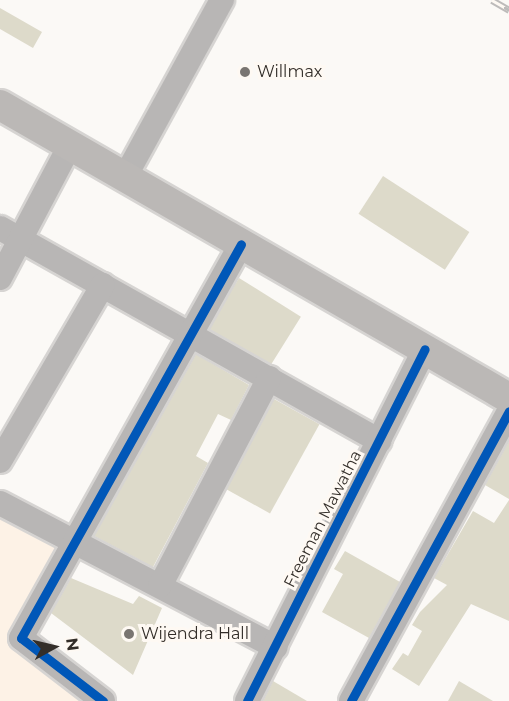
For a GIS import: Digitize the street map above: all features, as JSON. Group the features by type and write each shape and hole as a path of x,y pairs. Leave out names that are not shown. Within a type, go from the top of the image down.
{"main road":[{"path":"0,105 509,398"}],"street":[{"path":"125,177 222,0"},
{"path":"0,278 70,145"},
{"path":"0,228 379,441"},
{"path":"103,701 21,638 241,243"},
{"path":"0,461 103,285"},
{"name":"Freeman Mawatha","path":"247,701 425,349"},
{"path":"160,586 268,378"},
{"path":"351,701 509,411"},
{"path":"0,503 276,646"}],"shaded area":[{"path":"0,503 75,542 21,637 103,701 0,701"}],"building":[{"path":"0,8 42,32 33,48 0,29"},
{"path":"383,176 469,232 445,270 358,214"},
{"path":"239,278 301,317 270,367 208,328"},
{"path":"196,354 249,385 231,420 218,414 196,456 208,463 153,567 94,536"},
{"path":"274,399 319,424 270,513 225,488"},
{"path":"509,441 509,499 485,485"},
{"path":"509,500 509,621 471,604 419,686 392,669 403,653 408,656 422,631 412,625 420,612 447,585 434,578 473,511 494,523"},
{"path":"345,551 400,582 369,638 322,612 343,574 334,569"},
{"path":"71,578 133,604 139,596 162,608 133,675 51,613"},
{"path":"273,681 307,701 263,701"},
{"path":"459,681 493,701 448,701"}],"railway":[{"path":"492,0 509,10"}],"cycle path":[{"path":"103,701 21,638 241,244"},
{"path":"247,701 425,349"},
{"path":"351,701 509,411"}],"place":[{"name":"Willmax","path":"245,72"},
{"name":"Wijendra Hall","path":"129,634"}]}
